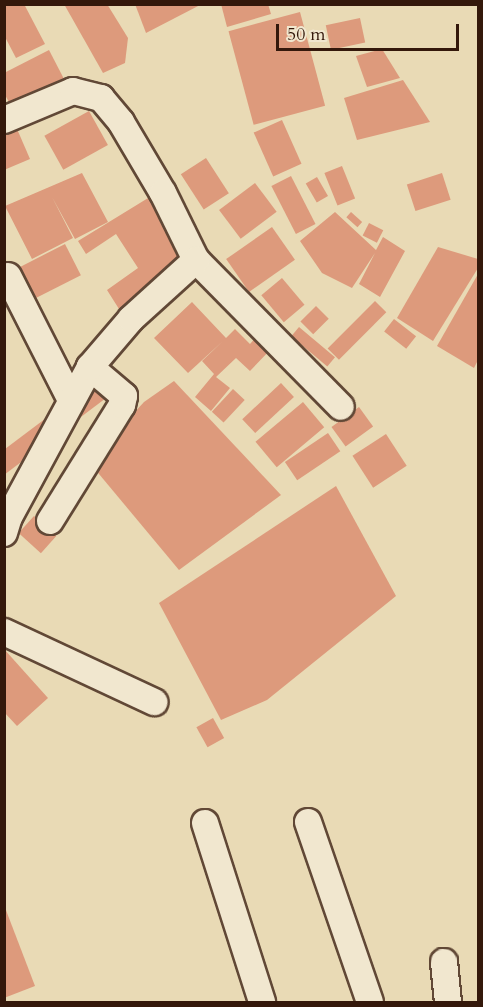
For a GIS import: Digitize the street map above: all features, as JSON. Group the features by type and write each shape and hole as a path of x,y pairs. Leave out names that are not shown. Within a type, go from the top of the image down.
{"lane":[{"path":"4,120 73,92 101,98 121,122 163,193 196,260 341,407"},
{"path":"4,533 9,517 90,367 131,319 196,260"},
{"path":"8,276 71,400"},
{"path":"50,521 122,405 124,396 117,387 90,367"},
{"path":"4,632 154,702"},
{"path":"308,822 370,1002"},
{"path":"205,823 262,1002"},
{"path":"444,962 448,1002"}],"building":[{"path":"9,4 24,4 45,44 16,58 4,35 4,7"},
{"path":"64,4 107,4 128,38 125,63 103,73"},
{"path":"135,4 202,4 146,33"},
{"path":"221,4 268,4 271,14 227,27"},
{"path":"300,12 325,106 254,125 229,31"},
{"path":"360,18 365,42 331,50 326,25"},
{"path":"382,49 400,78 367,87 356,56"},
{"path":"49,50 64,79 11,106 4,93 4,73"},
{"path":"403,80 430,122 357,140 344,98"},
{"path":"89,111 108,145 63,170 44,136"},
{"path":"282,120 302,164 273,176 254,133"},
{"path":"14,122 30,159 4,170 4,127"},
{"path":"206,158 229,193 204,210 181,174"},
{"path":"342,166 355,198 337,206 324,173"},
{"path":"82,173 108,222 75,239 52,197 73,238 32,259 5,206"},
{"path":"442,173 451,200 415,211 407,184"},
{"path":"291,176 316,224 296,234 271,186"},
{"path":"317,177 328,196 317,203 306,184"},
{"path":"255,183 277,212 241,239 219,210"},
{"path":"153,195 187,249 174,275 119,309 107,290 138,268 116,234 86,254 78,241"},
{"path":"335,212 376,250 383,237 405,251 380,297 359,284 375,253 352,288 322,273 300,241"},
{"path":"351,212 362,222 357,227 346,217"},
{"path":"369,223 383,230 377,243 363,235"},
{"path":"272,227 295,260 249,292 226,259"},
{"path":"65,244 81,275 35,298 20,267"},
{"path":"438,247 478,259 478,268 433,341 397,318"},
{"path":"478,274 478,360 474,368 437,346"},
{"path":"282,278 304,305 284,322 261,295"},
{"path":"375,301 386,312 339,360 328,348"},
{"path":"192,302 226,338 235,329 250,344 257,336 271,349 250,371 236,358 216,377 230,388 211,411 195,397 214,374 202,361 223,341 188,373 154,338"},
{"path":"316,306 329,319 313,334 300,322"},
{"path":"394,319 416,336 406,349 384,332"},
{"path":"299,327 335,357 327,366 291,336"},
{"path":"102,376 114,392 4,475 4,450"},
{"path":"174,381 281,495 179,570 89,462 144,402"},
{"path":"281,383 294,397 255,433 242,419"},
{"path":"233,389 245,400 224,423 212,412"},
{"path":"303,402 324,427 277,467 256,442"},
{"path":"359,407 373,426 346,446 331,427"},
{"path":"328,433 340,451 297,480 285,462"},
{"path":"386,434 407,466 373,488 352,456"},
{"path":"336,486 396,596 267,700 221,720 159,603"},
{"path":"34,516 56,536 41,553 19,533"},
{"path":"4,649 48,698 17,726 4,712"},
{"path":"213,718 224,738 208,747 196,727"},
{"path":"4,905 35,986 4,998"}]}
